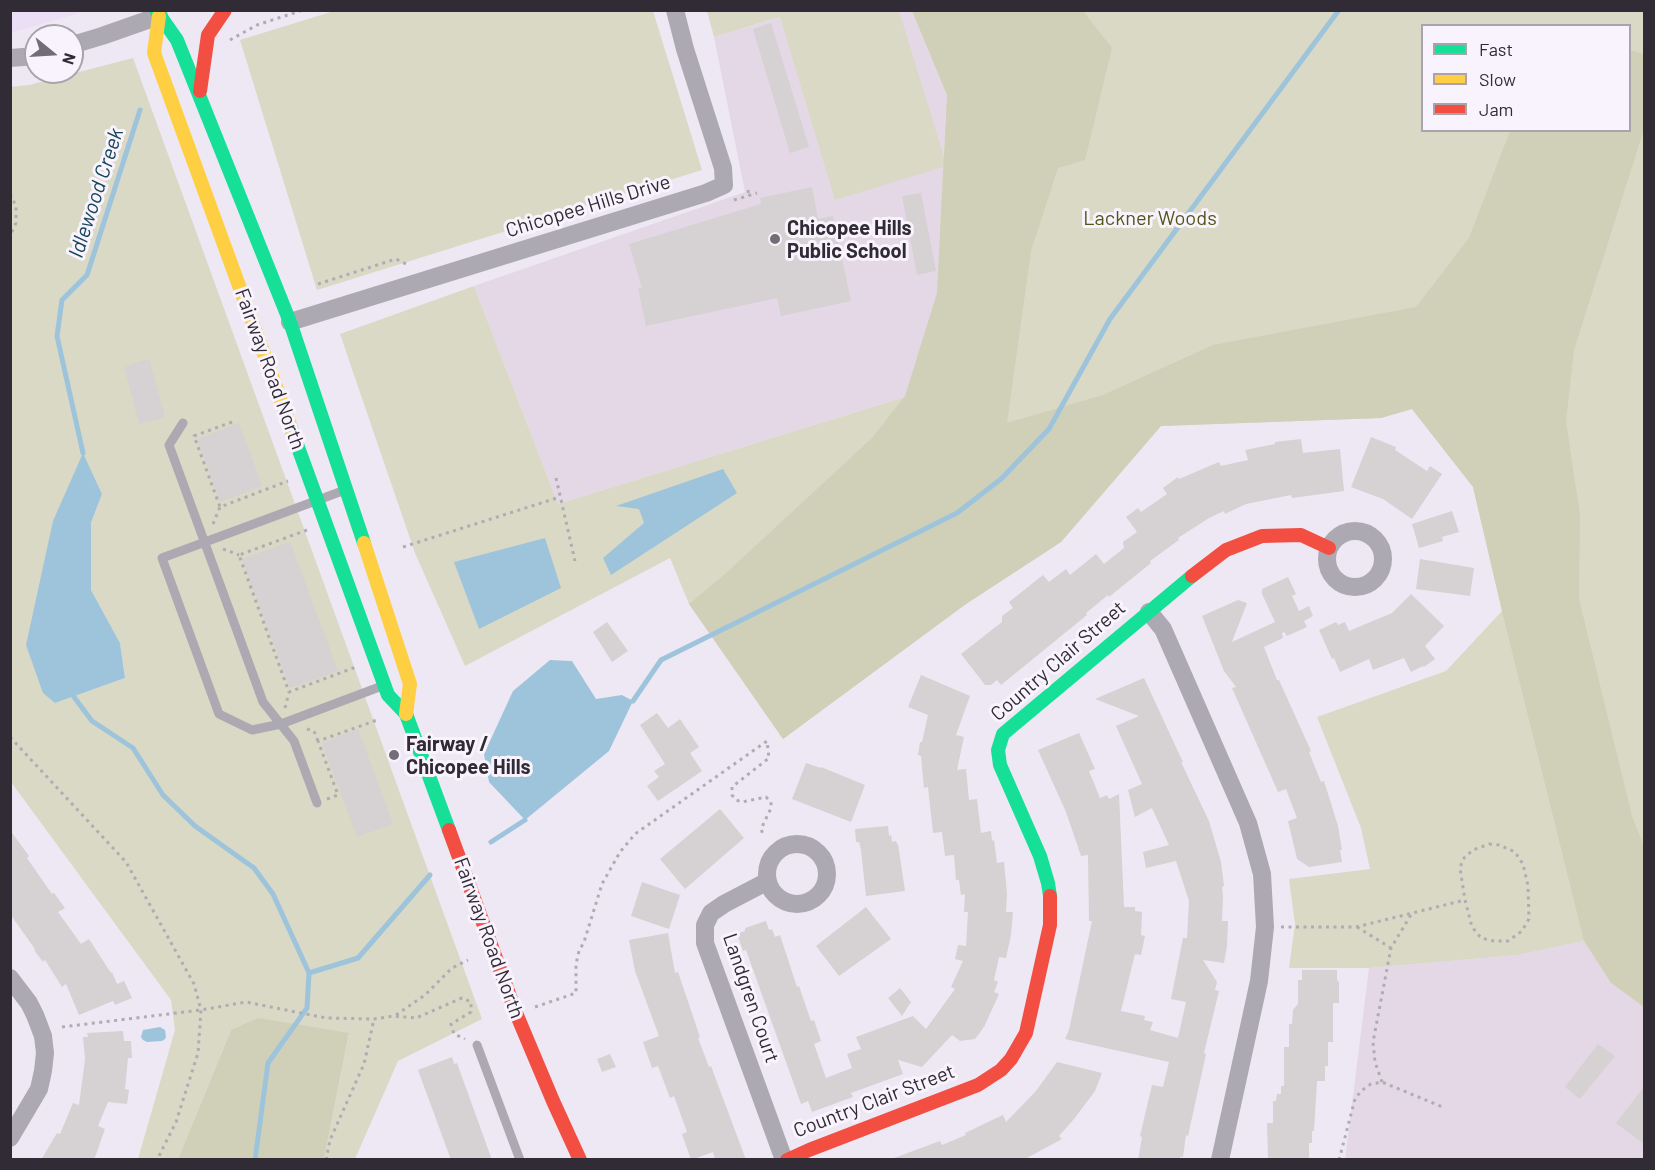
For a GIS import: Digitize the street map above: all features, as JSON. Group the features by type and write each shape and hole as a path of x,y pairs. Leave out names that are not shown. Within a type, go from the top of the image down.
{"main road":[{"path":"200,95 208,35 225,10"},
{"name":"Fairway Road North","path":"164,12 200,95 290,322 410,684 406,714"},
{"name":"Fairway Road North","path":"164,12 154,53 388,695 406,714 516,1013 580,1160"},
{"path":"1149,612 1203,566 1226,550 1262,536 1301,535 1329,548"},
{"name":"Country Clair Street","path":"785,1160 978,1085 991,1078 1011,1059 1026,1033 1050,925 1051,904 1040,856 1000,765 998,750 1003,734 1149,612"}],"street":[{"name":"Chicopee Hills Drive","path":"290,322 706,193 724,184 723,168 675,10"},
{"path":"84,41 164,12"},
{"name":"Country Clair Street","path":"1149,612 1163,629 1248,823 1262,874 1265,927 1259,981 1220,1160"},
{"name":"Landgren Court","path":"768,881 711,913 705,925 705,943 785,1160"},
{"path":"10,978 29,1003 39,1024 45,1053 39,1089 10,1138"}],"lane":[{"path":"183,423 169,445 263,702 294,741 317,803"},
{"path":"347,489 162,558 219,714 252,730 281,724 385,685"},
{"path":"477,1045 520,1160"}],"path":[{"path":"228,41 257,25 303,10"},
{"path":"747,190 749,196"},
{"path":"10,194 16,206 16,223 10,236"},
{"path":"318,284 396,259 412,267"},
{"path":"213,523 220,507 194,436 232,422"},
{"path":"188,444 196,441"},
{"path":"556,478 575,561"},
{"path":"220,507 292,480"},
{"path":"403,548 560,497"},
{"path":"224,550 239,555 310,529"},
{"path":"239,555 289,692 285,708"},
{"path":"289,692 360,665"},
{"path":"318,741 380,719"},
{"path":"305,729 314,731 338,795"},
{"path":"10,737 126,861 194,984 201,1010 198,1053 177,1122 157,1160"},
{"path":"516,1013 576,993 576,964 579,951 584,942 602,884 620,852 635,834 766,741 769,758 732,788 732,795 736,800 742,802 766,797 771,802 771,808 761,829 764,837"},
{"path":"1489,844 1499,844 1515,852 1523,864 1528,886 1529,919 1522,931 1508,941 1481,938 1472,927 1465,900 1460,868 1464,859 1473,850 1489,844"},
{"path":"1265,927 1356,927 1465,900"},
{"path":"1382,1082 1375,1062 1373,1042 1391,948 1412,913"},
{"path":"1356,927 1391,948"},
{"path":"394,1016 426,995 452,968 468,960"},
{"path":"62,1027 201,1010 246,1002 326,1018 374,1019 394,1016 416,1018 462,998 471,1002 471,1011 451,1024 454,1034 477,1045"},
{"path":"326,1160 330,1140 364,1064 374,1019"},
{"path":"1339,1160 1355,1099 1371,1084 1382,1082 1445,1108"}],"shaded area":[{"path":"11,10 79,10 79,13 42,24 24,24 24,29 11,33"},
{"name":"Chicopee Hills Public School","path":"801,11 912,11 947,95 937,293 905,397 558,504 474,286 745,192 714,37"},
{"path":"1584,941 1611,983 1644,1007 1644,1159 1345,1160 1369,968 1518,955"}],"green space":[{"path":"334,11 653,11 702,170 317,290 240,40"},
{"name":"Lackner Woods","path":"707,11 899,11 944,157 947,95 912,11 1644,11 1644,1007 1611,983 1584,941 1518,955 1369,968 1289,968 1295,924 1289,879 1370,869 1361,828 1317,717 1446,671 1502,611 1473,487 1412,409 1381,418 1161,426 1061,542 966,604 783,739 689,604 670,558 465,666 415,553 340,334 474,286 558,504 905,397 937,293 943,167 835,200 780,17 714,37"},
{"path":"912,11 1083,11 1112,48 1085,160 1058,168 1031,251 1007,423 1103,395 1213,345 1416,307 1469,238 1510,132 1631,132 1631,50 1644,54 1644,129 1574,350 1566,421 1580,515 1579,599 1632,816 1644,847 1644,1007 1611,983 1584,941 1473,487 1412,409 1381,418 1161,426 1061,542 966,604 783,739 689,604 724,575 872,438 905,396 937,293 947,95"},
{"path":"133,58 482,1019 398,1061 355,1159 324,1159 349,1034 231,1030 178,1159 138,1159 175,1030 171,1000 11,782 10,87 33,84 84,84 84,71","holes":["83,454 102,494 91,523 91,590 120,643 125,678 55,703"]},
{"path":"258,1018 349,1033 324,1159 178,1159 231,1030"}],"water":[{"path":"83,453 102,494 91,523 91,590 120,643 125,678 55,703 43,693 26,645 53,521"},
{"path":"723,469 737,493 611,575 603,558 644,523 639,509 616,506"},
{"path":"545,538 561,588 479,629 454,562"},
{"path":"550,660 572,661 596,699 622,695 633,701 609,751 525,820 489,782 484,754 513,691"},
{"path":"160,1027 165,1030 166,1037 162,1041 147,1042 141,1037 143,1030"}],"building":[{"path":"771,23 809,147 790,153 753,29"},
{"path":"812,187 818,219 833,216 851,301 781,316 777,298 646,326 638,288 642,288 629,244 761,204 760,198"},
{"path":"921,193 936,271 917,275 902,196"},
{"path":"149,359 165,417 139,424 124,366"},
{"path":"239,423 262,486 220,502 197,439"},
{"path":"1371,437 1396,447 1395,450 1427,471 1430,466 1442,474 1412,519 1383,499 1351,487"},
{"path":"1301,439 1303,453 1340,449 1344,491 1292,498 1291,495 1246,504 1225,514 1224,511 1209,518 1178,538 1179,540 1150,561 1151,563 1109,597 1108,595 1001,685 997,680 991,685 985,685 961,654 1002,622 1002,616 1013,608 1009,602 1043,575 1049,582 1066,569 1070,575 1096,554 1104,564 1124,548 1123,542 1137,532 1126,517 1138,508 1141,512 1167,494 1163,488 1178,477 1179,479 1219,462 1221,466 1248,460 1245,450 1275,444 1275,442"},
{"path":"1452,511 1459,532 1442,537 1443,541 1419,548 1412,524"},
{"path":"290,542 338,671 290,688 242,559"},
{"path":"1420,559 1474,568 1470,596 1416,589"},
{"path":"1288,577 1296,594 1292,596 1299,611 1309,606 1313,616 1304,621 1307,627 1287,636 1284,632 1282,633 1283,638 1264,647 1311,751 1309,752 1321,782 1324,781 1338,826 1342,850 1340,850 1342,862 1309,867 1297,859 1288,821 1297,818 1286,789 1278,792 1232,688 1236,687 1224,671 1202,616 1238,600 1247,603 1232,642 1275,622 1262,594 1262,589"},
{"path":"1411,594 1444,626 1425,646 1435,659 1411,672 1404,658 1373,670 1369,659 1340,672 1319,630 1336,622 1338,625 1345,622 1349,631 1392,613"},
{"path":"607,622 628,651 612,662 593,632"},
{"path":"921,675 970,696 956,735 964,737 957,770 966,769 969,800 977,799 981,833 991,831 997,863 1004,862 1006,912 1013,912 1006,958 999,957 994,980 998,982 994,992 999,994 984,1027 975,1039 960,1041 952,1035 922,1067 898,1060 903,1074 851,1093 853,1097 812,1112 808,1101 801,1104 746,950 743,951 737,934 745,931 745,928 766,921 775,937 780,935 797,987 799,986 811,1021 814,1020 821,1041 814,1044 826,1078 852,1068 847,1054 861,1049 856,1037 913,1016 926,1029 955,989 951,987 963,961 955,959 958,945 966,946 968,912 964,912 965,894 961,895 959,880 956,880 954,855 945,856 942,832 933,833 928,787 924,788 921,756 918,755 928,715 908,707"},
{"path":"1144,678 1209,821 1221,862 1224,886 1222,887 1222,921 1228,921 1224,963 1203,960 1217,982 1215,990 1219,991 1188,1136 1186,1135 1183,1157 1180,1157 1180,1160 1138,1160 1142,1137 1140,1136 1152,1085 1163,1087 1169,1062 1065,1039 1069,1030 1092,921 1089,921 1088,855 1081,856 1066,812 1038,750 1079,733 1095,769 1089,771 1100,798 1107,795 1109,799 1119,794 1124,907 1135,907 1135,911 1142,912 1141,935 1145,936 1141,955 1135,954 1121,1011 1145,1016 1144,1020 1153,1022 1150,1030 1178,1038 1186,1002 1171,999 1183,938 1187,938 1189,901 1176,861 1146,868 1143,852 1169,845 1152,808 1135,817 1128,790 1142,784 1116,726 1139,716 1095,699"},
{"path":"657,713 668,728 680,719 699,747 690,753 702,771 658,801 647,786 659,777 654,771 665,764 640,725"},
{"path":"358,729 393,824 357,837 322,743"},
{"path":"806,763 865,785 851,822 792,799"},
{"path":"720,809 744,838 685,889 660,859"},
{"path":"888,826 892,842 896,841 898,844 905,891 866,896 861,850 859,842 856,842 855,829"},
{"path":"10,830 52,894 54,893 65,908 58,912 81,944 89,939 112,972 117,984 124,981 132,998 115,1005 113,1001 79,1015 66,984 62,987 45,960 43,962 10,914"},
{"path":"642,882 680,895 669,929 631,916"},
{"path":"866,907 891,939 839,976 816,946"},
{"path":"668,933 675,973 678,972 700,1037 698,1038 709,1067 711,1066 746,1160 715,1160 713,1152 691,1160 682,1134 687,1132 674,1096 670,1098 658,1066 652,1068 643,1042 659,1036 635,971 629,940"},
{"path":"1302,970 1337,970 1339,1003 1333,1003 1333,1042 1328,1042 1328,1066 1325,1066 1325,1081 1317,1081 1314,1131 1312,1131 1312,1143 1309,1143 1309,1158 1268,1158 1267,1123 1273,1123 1273,1101 1276,1101 1277,1094 1281,1094 1281,1086 1284,1086 1284,1047 1289,1047 1289,1024 1292,1024 1293,1010 1298,1004 1298,980 1302,980"},
{"path":"900,988 911,1002 902,1016 888,998"},
{"path":"123,1031 124,1041 131,1041 132,1058 128,1058 125,1089 129,1090 127,1104 108,1102 98,1126 105,1129 94,1160 41,1160 57,1133 60,1134 73,1103 79,1105 85,1059 83,1037 88,1037 87,1033"},
{"path":"1598,1044 1615,1056 1580,1099 1565,1087"},
{"path":"610,1054 616,1067 602,1072 597,1059"},
{"path":"452,1057 454,1064 457,1063 492,1160 451,1160 418,1070"},
{"path":"1057,1062 1102,1073 1095,1091 1059,1136 1062,1139 1023,1160 894,1160 894,1158 940,1141 942,1145 1003,1115 1006,1122 1036,1091"},
{"path":"1644,1087 1644,1144 1616,1123"}],"waterway":[{"path":"633,701 661,660 957,513 1001,479 1049,429 1110,319 1339,10"},
{"name":"Idlewood Creek","path":"83,453 57,336 62,300 87,275 140,110"},
{"name":"Idlewood Creek","path":"74,697 92,721 133,748 163,795 195,826 254,868 273,894 309,973 307,1008 268,1063 255,1160"},
{"path":"491,842 525,820"},
{"path":"309,973 358,958 430,875"}],"traffic: fast":[{"path":"156,10 177,40 290,322 364,543"},
{"path":"291,428 388,695 406,714 449,830"},
{"path":"1050,896 1040,856 1000,765 998,750 1003,734 1192,576"}],"traffic: slow":[{"path":"159,16 154,53 291,428"},
{"path":"364,543 410,684 406,714"}],"traffic: jam":[{"path":"200,91 208,35 225,10"},
{"path":"1192,576 1226,550 1262,536 1301,535 1329,548"},
{"path":"449,830 516,1013 580,1160"},
{"path":"787,1160 978,1085 1001,1070 1011,1059 1026,1033 1050,925 1050,896"}],"place":[{"name":"Chicopee Hills Public School","path":"775,239"},
{"name":"Fairway / Chicopee Hills","path":"394,755"}]}
